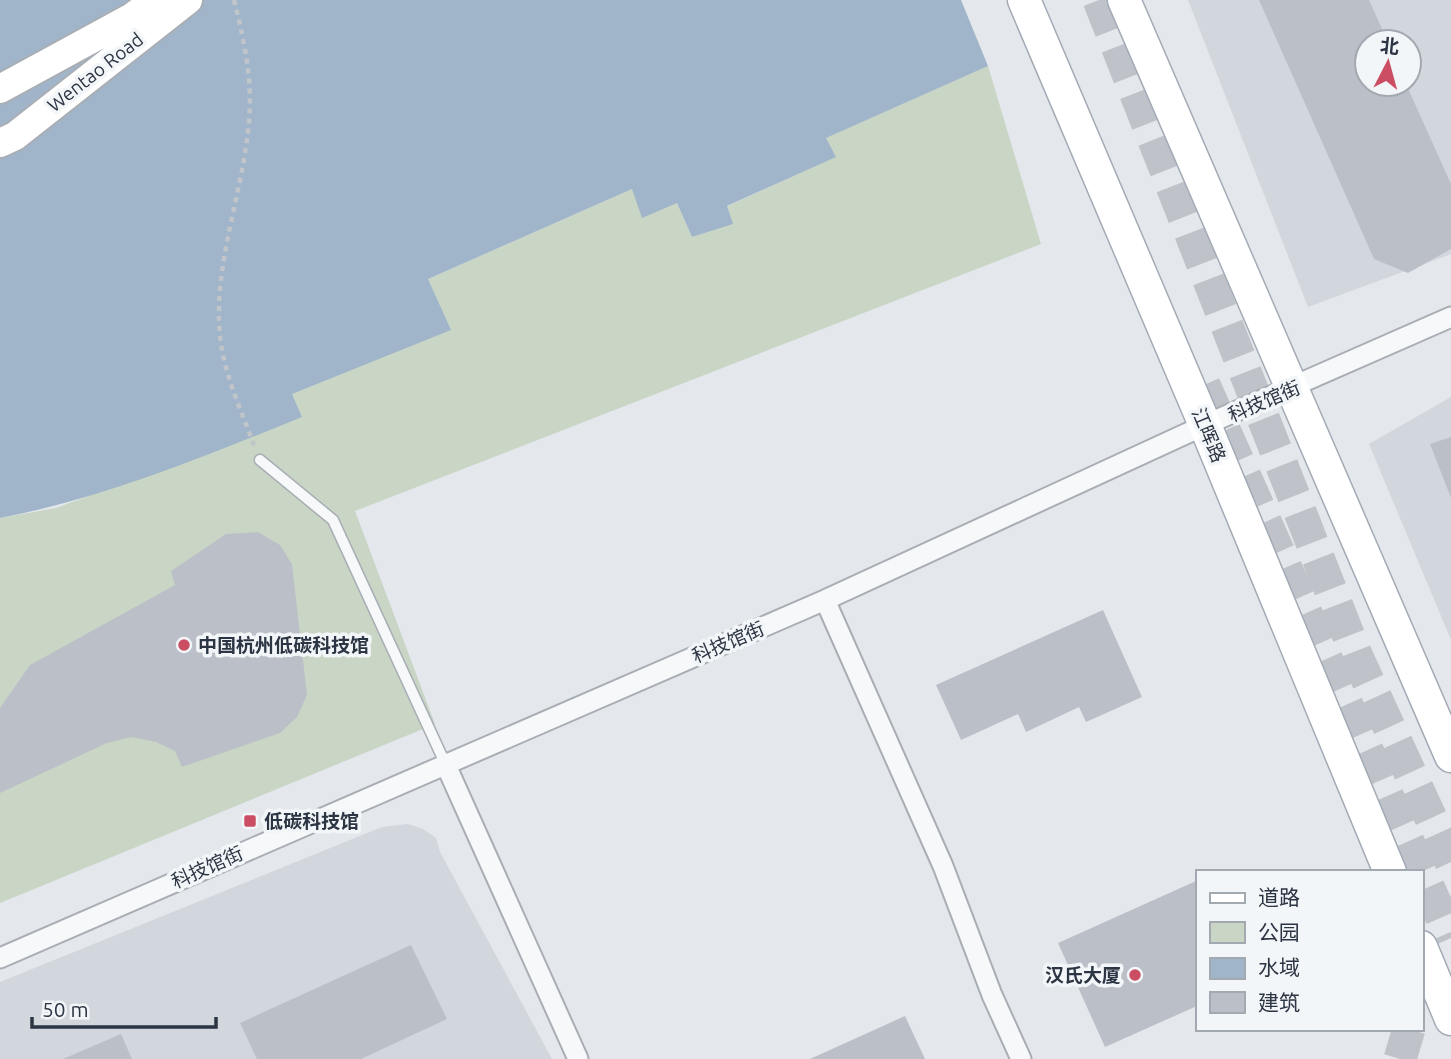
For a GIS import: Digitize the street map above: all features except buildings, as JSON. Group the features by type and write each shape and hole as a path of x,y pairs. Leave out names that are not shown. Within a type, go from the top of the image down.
{"main road":[{"name":"Wentao Road","path":"0,89 132,17 155,0"},
{"name":"Wentao Road","path":"0,143 15,136 188,0"},
{"name":"江晖路","path":"1024,0 1205,425 1389,870"},
{"path":"1124,0 1451,756"},
{"path":"1423,952 1451,1019"}],"street":[{"name":"科技馆街","path":"0,958 825,600 1205,425 1451,317"},
{"path":"825,600 943,866 992,995 1021,1059"},
{"path":"445,763 578,1059"}],"lane":[{"path":"260,460 333,520 445,763"}],"path":[{"path":"234,0 248,58 251,99 248,133 221,295 220,337 230,381 260,460"}],"shaded area":[{"path":"1188,0 1451,0 1451,254 1308,307"},
{"path":"1451,397 1451,640 1369,444"},
{"path":"408,824 423,829 436,838 440,852 552,1059 0,1059 0,982 382,827"}],"green space":[{"path":"988,66 1041,244 355,511 435,724 0,903 0,518 56,508 302,417 291,394 450,330 428,279 632,189 677,203 692,237 732,224 726,207 835,157 825,138"}],"water":[{"path":"0,0 961,0 988,66 826,138 836,157 727,206 733,224 692,237 677,203 642,218 632,189 428,279 451,330 292,394 302,417 116,488 0,518"}],"tunnel":[{"path":"1099,0 1357,657 1451,862"},
{"path":"1204,385 1421,870"},
{"path":"1423,875 1451,938"},
{"path":"1400,1059 1408,1031"}],"place":[{"name":"中国杭州低碳科技馆","path":"184,645"},
{"name":"低碳科技馆","path":"250,821"},
{"name":"汉氏大厦","path":"1135,975"}]}
